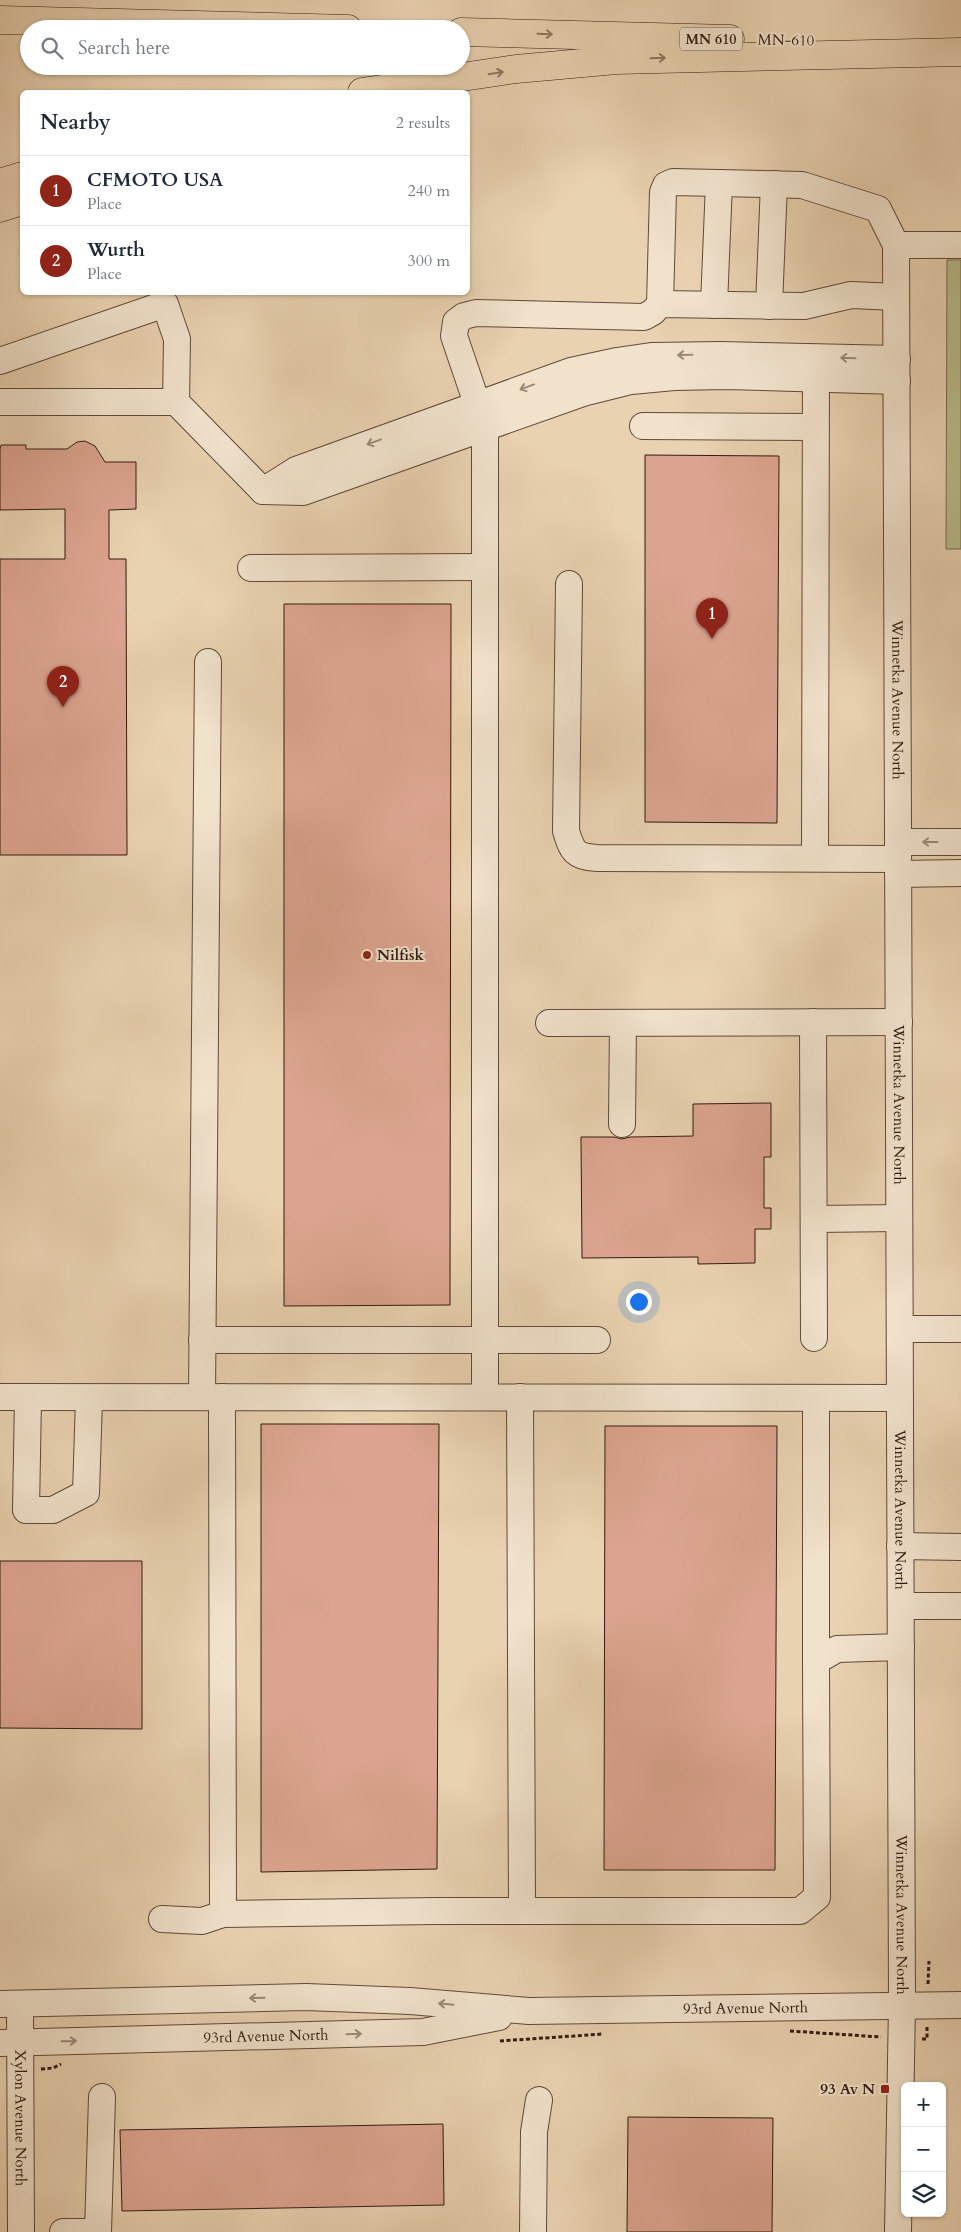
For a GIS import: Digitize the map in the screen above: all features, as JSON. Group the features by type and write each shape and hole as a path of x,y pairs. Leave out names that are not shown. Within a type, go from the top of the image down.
{"highway":[{"path":"0,20 20,21"},
{"name":"MN-610","path":"470,32 961,45"},
{"path":"376,90 516,69 616,60 961,52"},
{"path":"413,90 468,77"},
{"path":"0,183 20,177"},
{"path":"0,208 20,202"}],"street":[{"path":"484,1397 485,567 481,416 454,336 456,322 464,316 476,312 644,317 653,312 660,304 662,192 666,185 673,182 774,184 769,306"},
{"path":"714,305 719,183"},
{"name":"Winnetka Avenue North","path":"774,184 802,185 817,188 878,209 896,245 902,2004 898,2232"},
{"path":"896,245 961,245"},
{"path":"660,304 804,306 851,295 896,297"},
{"path":"0,361 164,304 177,339 176,402 263,491 296,470 481,416 572,371 643,357 720,355 816,368 897,370"},
{"path":"815,858 816,368"},
{"path":"0,402 176,402"},
{"path":"643,426 816,428"},
{"path":"251,568 485,567"},
{"path":"569,584 566,831 571,848 584,858 898,859 961,873"},
{"path":"208,662 202,1340 212,1397 223,1914"},
{"path":"898,859 961,842"},
{"path":"813,1022 814,1338"},
{"path":"549,1023 899,1022"},
{"path":"622,1124 623,1023"},
{"path":"814,1219 899,1218"},
{"path":"900,1329 961,1329"},
{"path":"202,1340 597,1340"},
{"path":"520,1397 522,1911"},
{"path":"0,1398 900,1398"},
{"path":"28,1398 26,1510 53,1510 86,1493 89,1398"},
{"path":"162,1920 202,1921 223,1914 800,1911 817,1897 816,1398"},
{"path":"900,1546 961,1547"},
{"path":"900,1606 961,1606"},
{"path":"816,1661 837,1649 901,1647"},
{"name":"93rd Avenue North","path":"10,2004 306,1997 410,2001 529,2011 902,2004 961,2005"},
{"name":"Xylon Avenue North","path":"10,2004 10,2174 21,2232"},
{"name":"93rd Avenue North","path":"10,2043 423,2032 529,2011"},
{"path":"63,2232 98,2232 102,2097"},
{"path":"532,2232 534,2132 539,2100"}],"green space":[{"path":"947,260 961,260 961,549 946,549"}],"building":[{"path":"85,441 95,446 105,462 136,462 136,509 109,510 109,559 126,559 127,855 0,855 0,559 65,559 65,509 0,510 0,449 1,445 26,445 26,449 67,449 77,442"},
{"path":"645,455 779,456 777,823 645,822"},
{"name":"Nilfisk","path":"284,604 451,604 450,1305 284,1306"},
{"path":"771,1103 771,1157 764,1157 764,1208 771,1208 771,1229 755,1229 755,1263 698,1264 698,1257 582,1258 581,1137 614,1137 622,1139 630,1137 693,1136 693,1104"},
{"path":"261,1424 439,1424 437,1869 261,1872"},
{"path":"605,1426 777,1426 775,1870 604,1870"},
{"path":"0,1561 142,1561 142,1729 0,1728"},
{"path":"628,2117 773,2118 772,2232 627,2232"},
{"path":"443,2124 444,2205 122,2211 120,2130"}],"place":[{"name":"CFMOTO USA","path":"712,639"},
{"name":"Wurth","path":"63,707"},
{"name":"Nilfisk","path":"367,955"},
{"name":"93 Av N","path":"885,2089"}]}
